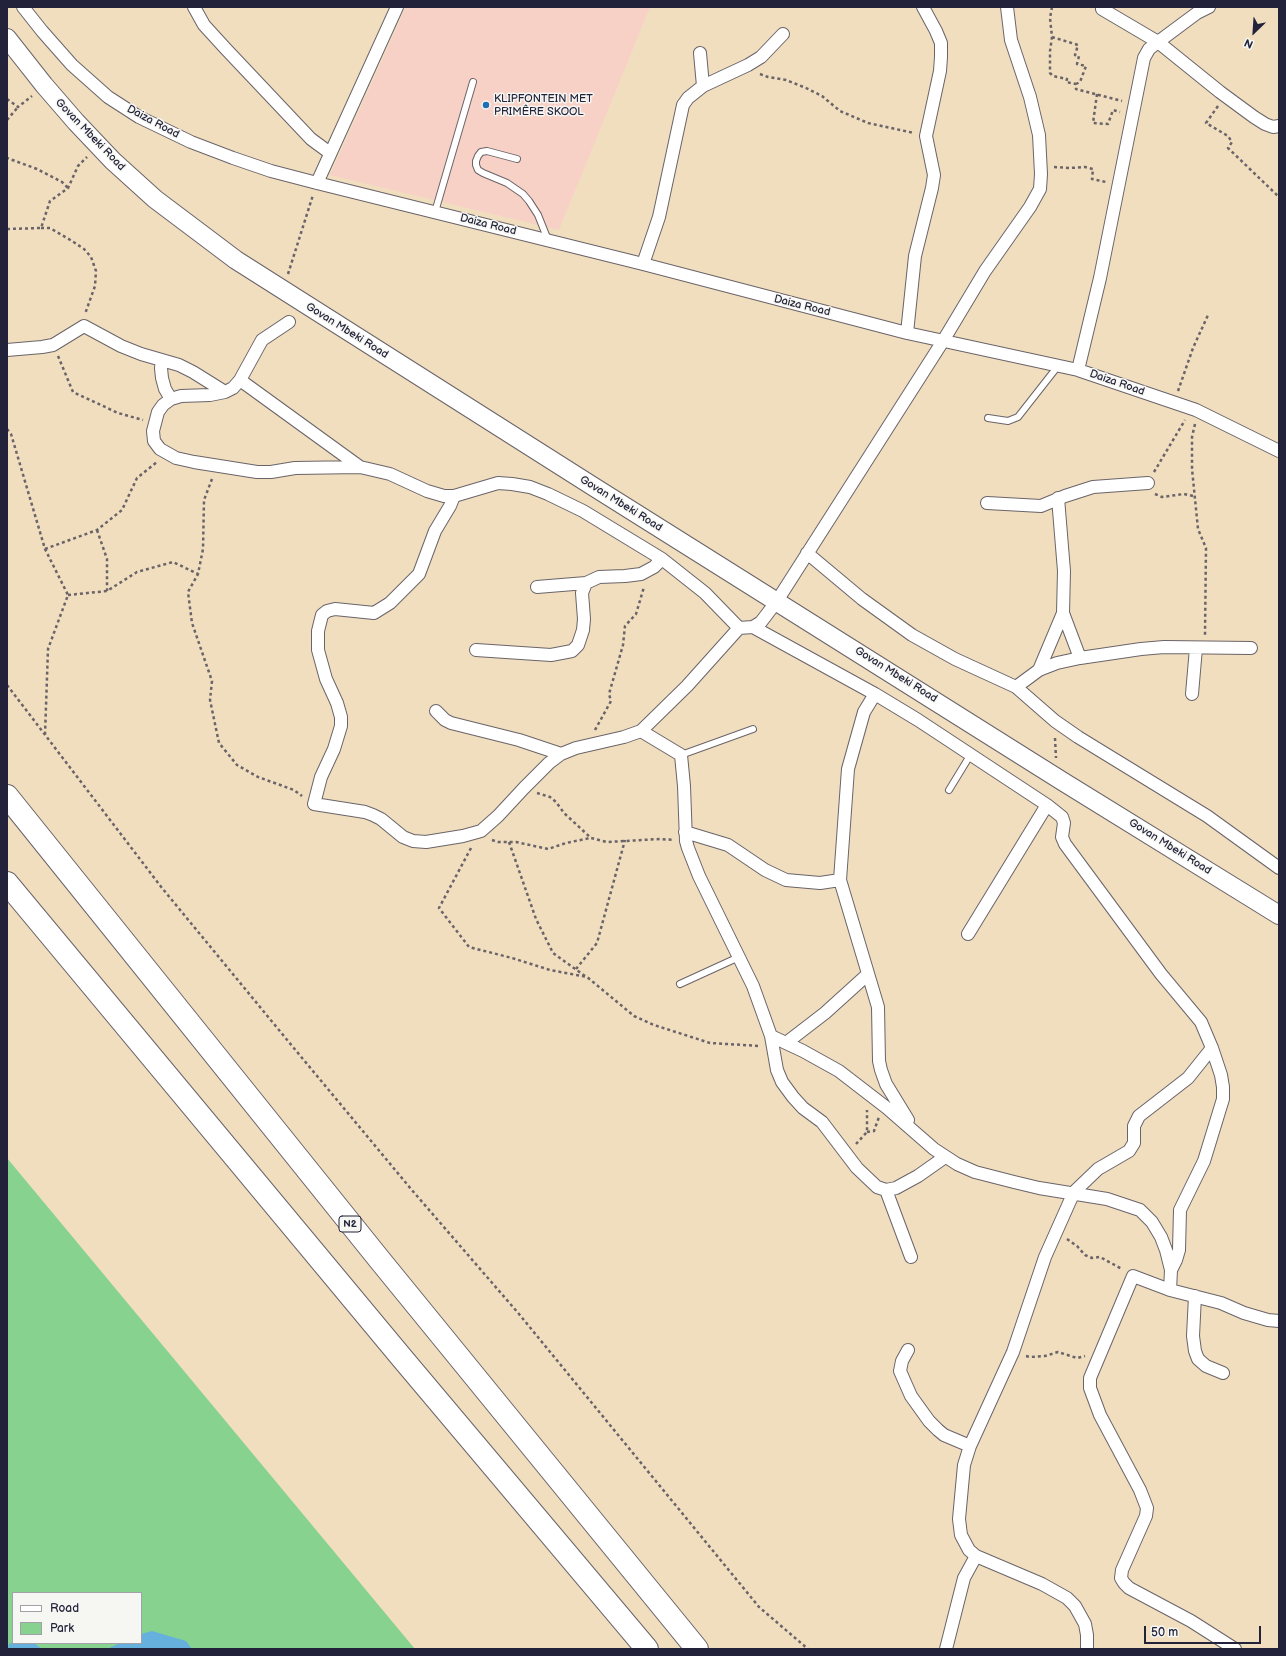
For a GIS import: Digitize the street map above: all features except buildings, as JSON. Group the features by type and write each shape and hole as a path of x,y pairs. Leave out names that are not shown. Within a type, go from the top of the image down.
{"highway":[{"name":"N2","path":"7,796 379,1259 697,1649"},
{"path":"7,883 402,1358 648,1649"}],"main road":[{"name":"Govan Mbeki Road","path":"7,38 44,85 99,146 155,199 236,260 1060,779 1279,915"}],"street":[{"name":"Daiza Road","path":"23,7 72,65 108,97 139,117 191,142 233,158 271,171 317,183 643,264 907,333 1078,370 1196,410 1279,451"},
{"path":"194,7 204,25 240,65 311,139 330,153"},
{"path":"317,183 398,7"},
{"path":"907,333 915,256 934,175 926,136 940,71 941,57 941,43 923,7"},
{"path":"753,628 761,622 777,601 992,260 1036,198 1040,189 1041,167 1039,135 1030,97 1011,40 1006,7"},
{"path":"1103,7 1102,9 1158,42 1226,96 1266,124 1273,127 1279,126"},
{"path":"1078,370 1100,278 1144,58 1150,49 1198,10 1209,7"},
{"path":"643,264 659,218 683,104 703,86 748,65 761,57 783,34"},
{"path":"700,53 703,86"},
{"path":"289,322 262,340 240,380 233,388 225,392 210,395 181,396 171,400 158,412 153,431 154,441 160,449 167,454 194,462 257,472 271,472 295,468 360,467 390,474 436,494 454,496 498,483 530,487 548,494 583,511 658,563 705,593 739,628 753,628 875,694 971,754 1047,805 1064,820 1063,841 1161,974 1196,1015 1205,1030 1221,1075 1223,1087 1221,1108 1212,1131 1204,1161 1180,1210 1179,1250 1171,1270"},
{"path":"7,350 42,347 53,344 84,326 121,346 193,372 225,392"},
{"path":"162,360 160,368 162,378 165,389 171,400"},
{"path":"240,380 360,467"},
{"path":"987,503 1034,507 1041,506 1058,498 1093,487 1148,483"},
{"path":"454,496 450,506 435,531 419,574 390,603 374,613 335,609 327,611 322,615 318,631 318,650 326,679 337,703 341,717 341,726 334,749 321,777 314,804 369,813 381,819 403,837 413,841 426,842 479,834 549,763 561,754 576,748 600,743 641,731 687,686 739,628"},
{"path":"1039,670 1063,613 1064,571 1058,498"},
{"path":"807,553 862,599 912,635 955,659 1016,687 1055,721 1078,737 1207,816 1279,868"},
{"path":"537,587 586,583 600,577 641,574 658,563"},
{"path":"476,650 551,655 572,651 578,645 583,630 584,619 582,593 586,583"},
{"path":"1063,613 1080,658"},
{"path":"1192,694 1200,648"},
{"path":"1016,687 1039,670 1057,663 1080,658 1141,649 1251,648"},
{"path":"875,694 864,712 848,769 840,880 867,975 876,998 879,1014 879,1061 881,1070 886,1084 914,1130"},
{"path":"436,711 440,716 450,722 518,740 561,754"},
{"path":"641,731 681,754 686,836 699,876 753,986 772,1041 777,1070 782,1082 798,1103 826,1126 857,1168 877,1186 886,1190 896,1188 946,1157"},
{"path":"968,934 1047,805"},
{"path":"686,836 728,845 765,870 786,880 820,883 840,880"},
{"path":"786,1043 825,1013 867,975"},
{"path":"772,1041 786,1043 834,1068 887,1108 934,1149 975,1172 1039,1188 1074,1192 1107,1199 1140,1210 1149,1217 1161,1237 1171,1270 1170,1290"},
{"path":"1087,1649 1085,1624 1075,1606 1067,1598 1042,1584 976,1556 970,1550 961,1535 959,1519 964,1466 970,1446 1013,1352 1046,1257 1074,1192 1098,1169 1132,1148 1134,1143 1134,1126 1139,1116 1188,1078 1212,1048"},
{"path":"886,1190 911,1257"},
{"path":"1234,1649 1191,1622 1129,1588 1121,1578 1122,1570 1146,1516 1147,1508 1140,1490 1100,1415 1092,1396 1090,1378 1134,1276 1170,1290 1221,1303 1244,1313 1268,1320 1279,1321"},
{"path":"1195,1296 1193,1336 1195,1351 1198,1359 1206,1366 1223,1373"},
{"path":"908,1350 902,1361 900,1371 911,1396 929,1421 938,1430 944,1435 970,1446"},
{"path":"946,1649 964,1578 976,1556"}],"lane":[{"path":"435,212 473,82"},
{"path":"517,159 487,151 481,152 476,161 476,165 478,170 507,183 530,201 538,215 548,240"},
{"path":"988,418 1008,421 1018,417 1058,366"},
{"path":"681,754 753,729"},
{"path":"949,790 971,754"},
{"path":"680,984 739,957"}],"path":[{"path":"1052,7 1050,24 1052,37 1050,51 1050,73 1053,76 1067,79 1066,82 1076,84 1080,82 1086,66 1077,64 1079,56 1075,54 1078,45 1052,37"},
{"path":"748,65 759,74 786,80 806,88 822,96 840,111 868,123 926,136"},
{"path":"1076,84 1076,90 1097,94 1120,101 1134,109"},
{"path":"7,120 18,107 44,85"},
{"path":"1097,94 1093,123 1108,124 1113,110 1134,109"},
{"path":"1226,96 1206,123 1228,136 1232,142 1228,148 1279,197"},
{"path":"7,99 18,107"},
{"path":"41,228 50,201 68,188 78,166 99,146"},
{"path":"7,159 37,169 62,182 68,188"},
{"path":"1041,167 1093,168 1092,179 1118,186"},
{"path":"280,289 290,270 317,183"},
{"path":"7,229 50,228 84,249 92,257 96,271 95,286 84,316 84,326"},
{"path":"1174,402 1193,348 1208,315"},
{"path":"53,344 73,392 118,413 154,423"},
{"path":"1193,496 1184,494 1162,497 1154,493 1148,483 1183,421 1196,410"},
{"path":"1196,410 1196,424 1192,438 1193,496 1198,529 1206,548 1200,648"},
{"path":"7,429 11,434 45,549 68,595 48,649 45,735"},
{"path":"45,549 97,530 122,510 136,478 167,454"},
{"path":"217,466 204,500 203,549 198,574 188,592 192,623 212,681 210,700 218,743 237,765 258,777 294,790 314,804"},
{"path":"97,530 107,560 107,591"},
{"path":"68,595 107,591 137,572 173,562 198,574"},
{"path":"600,743 595,733 595,728 606,712 611,701 609,694 623,646 625,626 636,614 644,588 658,563"},
{"path":"7,685 167,894 411,1189 519,1314 759,1607 808,1649"},
{"path":"1055,721 1055,748 1060,779"},
{"path":"524,788 550,797 556,802 564,813 591,838"},
{"path":"587,977 550,970 469,947 439,908 479,834 498,842 516,842 548,849 566,843 591,838 607,842 686,836"},
{"path":"576,969 597,943 625,840"},
{"path":"509,842 536,919 553,952 587,977 634,1016 654,1025 710,1043 772,1041"},
{"path":"867,1132 868,1093"},
{"path":"846,1154 867,1132 874,1131 879,1117 887,1108"},
{"path":"1055,1236 1064,1237 1077,1246 1085,1255 1092,1258 1100,1257 1134,1276"},
{"path":"1013,1352 1030,1357 1058,1352 1077,1358 1101,1352"}],"shaded area":[{"name":"KLIPFONTEIN MET PRIMÊRE SKOOL","path":"406,7 650,7 559,230 330,175"}],"green space":[{"path":"7,1158 415,1649 7,1649"}],"water":[{"path":"152,1631 186,1641 192,1649 107,1649 118,1644 142,1644 142,1634"},
{"path":"12,1642 12,1644 35,1644 42,1649 8,1649 9,1644"}],"place":[{"name":"KLIPFONTEIN MET PRIMÊRE SKOOL","path":"486,105"}]}
